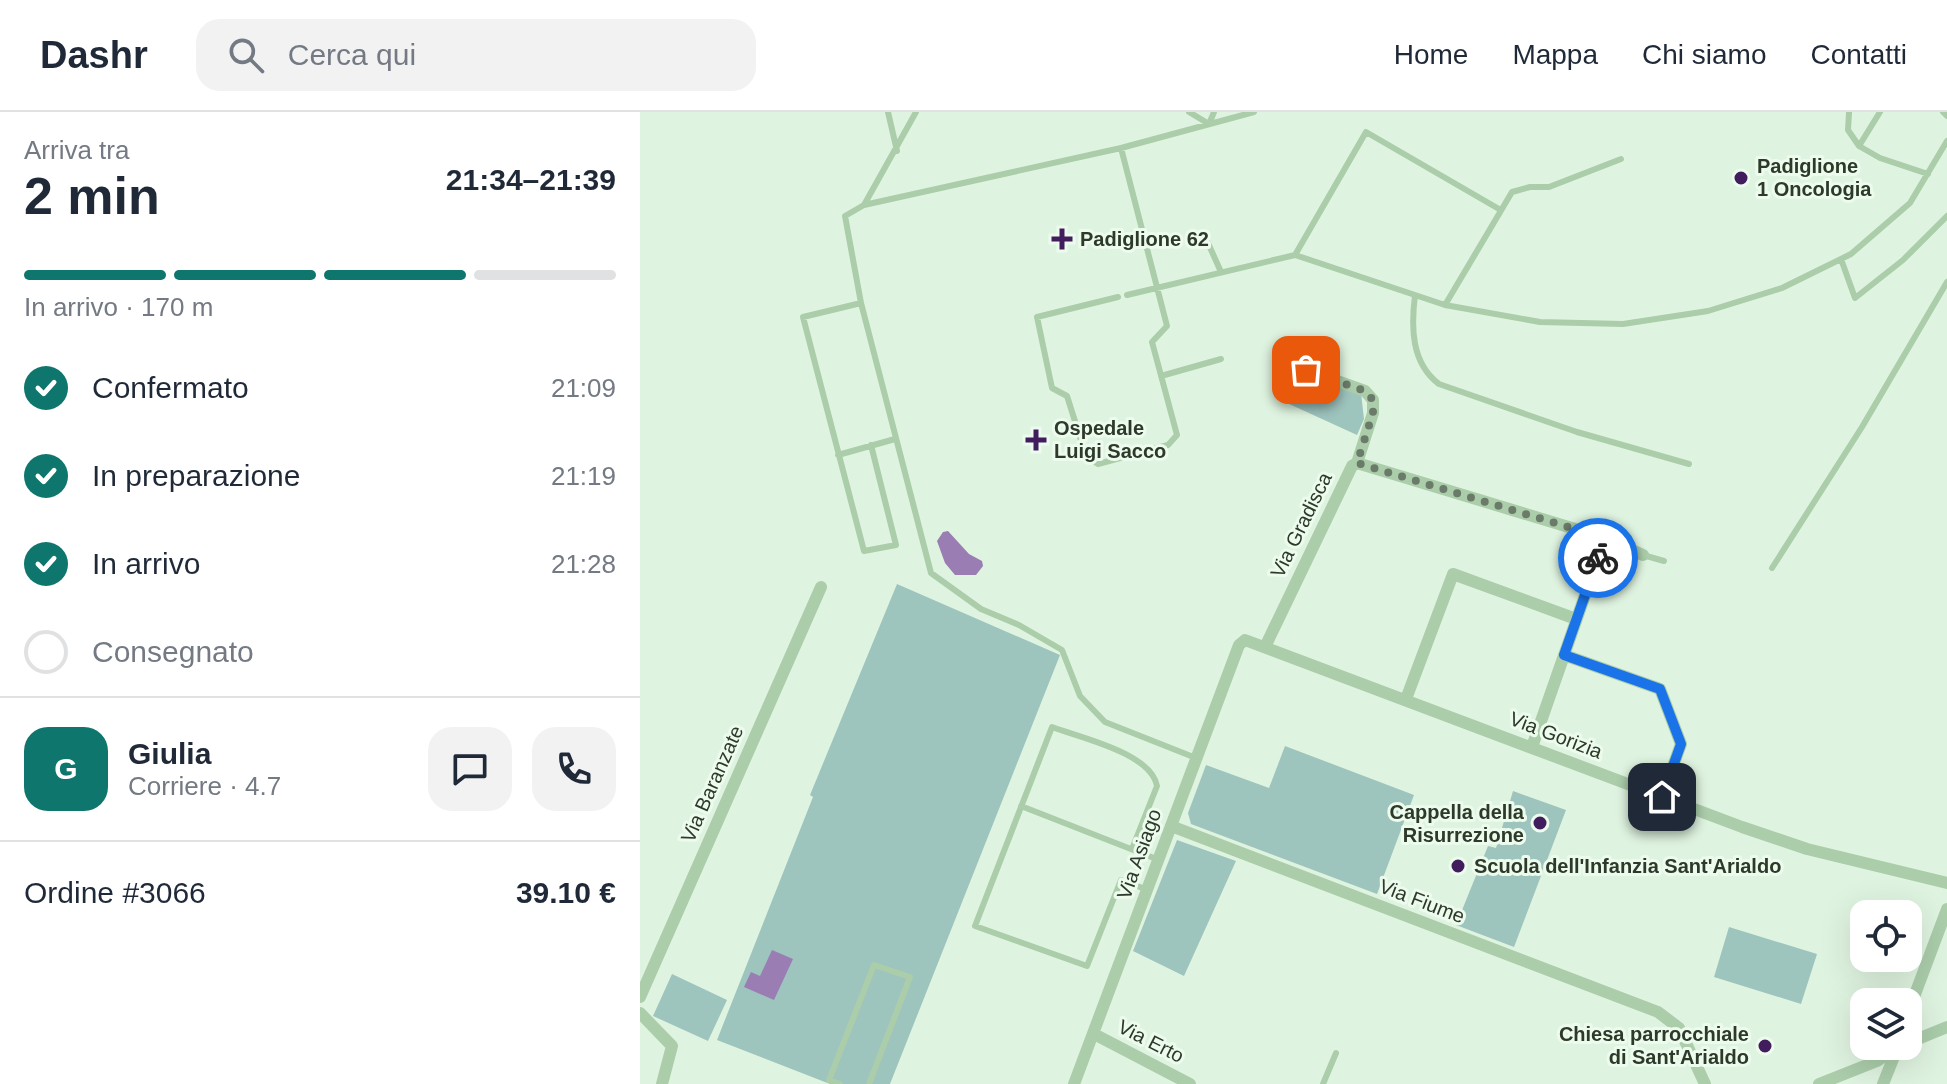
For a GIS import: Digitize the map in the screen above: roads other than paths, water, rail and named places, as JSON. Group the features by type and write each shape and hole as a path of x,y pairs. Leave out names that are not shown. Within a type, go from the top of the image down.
{"street":[{"name":"Via Gradisca","path":"1265,647 1352,466 1357,463 1373,413 1373,400 1365,391 1306,370"},
{"path":"1357,463 1605,538 1643,555"},
{"path":"1532,747 1605,538"},
{"path":"1406,699 1453,574 1576,619"},
{"name":"Via Baranzate","path":"640,997 821,587"},
{"name":"Via Asiago","path":"1074,1084 1239,645 1245,640"},
{"name":"Via Gorizia","path":"1245,640 1807,849 1947,883"},
{"path":"1564,655 1660,689 1681,744 1662,797"},
{"name":"Via Fiume","path":"1171,826 1658,1012 1679,1028 1705,1084"},
{"path":"1915,988 1947,909"},
{"path":"640,1013 672,1046 662,1084"},
{"path":"1922,1037 1947,1027"},
{"name":"Via Erto","path":"1094,1034 1191,1084"},
{"path":"1841,1074 1859,1060"},
{"path":"1819,1084 1878,1060"},
{"path":"1883,1084 1892,1060"}],"lane":[{"path":"888,112 897,151"},
{"path":"864,205 897,151 916,112"},
{"path":"1189,112 1209,124"},
{"path":"1209,124 1214,112"},
{"path":"1196,758 1105,722 1080,696 1062,650 1019,625 981,609 931,573 861,303 845,216 864,205 1121,148 1254,112"},
{"path":"1859,146 1880,112"},
{"path":"1849,113 1848,130 1859,146 1880,158 1928,174"},
{"path":"1295,255 1366,132 1499,209"},
{"path":"1127,295 1295,255 1445,305 1540,322 1623,324 1708,311 1782,288 1841,259 1910,203 1947,141"},
{"path":"1118,297 1037,317 1052,388 1067,396 1086,456 1098,464 1168,445 1177,435 1152,342 1167,326 1121,148"},
{"path":"1445,305 1499,209 1512,192 1530,187 1549,187 1621,159"},
{"path":"1841,259 1855,298 1903,260 1947,216"},
{"path":"1208,243 1221,272"},
{"path":"1772,568 1862,427 1947,282"},
{"path":"1415,295 1413,325 1417,357 1429,376 1439,384 1577,432 1689,464"},
{"path":"861,303 803,317 864,551 896,545 871,445"},
{"path":"1161,376 1221,359"},
{"path":"838,455 895,439"},
{"path":"1643,555 1664,561"},
{"path":"1132,849 1157,786 1149,767 1136,759 1052,727 975,926 1087,966 1121,880 1148,890"},
{"path":"1021,806 1159,860"},
{"path":"840,1084 829,1080 874,965 910,977 869,1084"},
{"path":"1323,1084 1336,1053"}],"place":[{"name":"Padiglione 1 Oncologia","path":"1741,178"},
{"name":"Padiglione 62","path":"1062,239"},
{"name":"Ospedale Luigi Sacco","path":"1036,440"},
{"name":"Cappella della Risurrezione","path":"1540,823"},
{"name":"Scuola dell'Infanzia Sant'Arialdo","path":"1458,866"},
{"name":"Chiesa parrocchiale di Sant'Arialdo","path":"1765,1046"}]}
